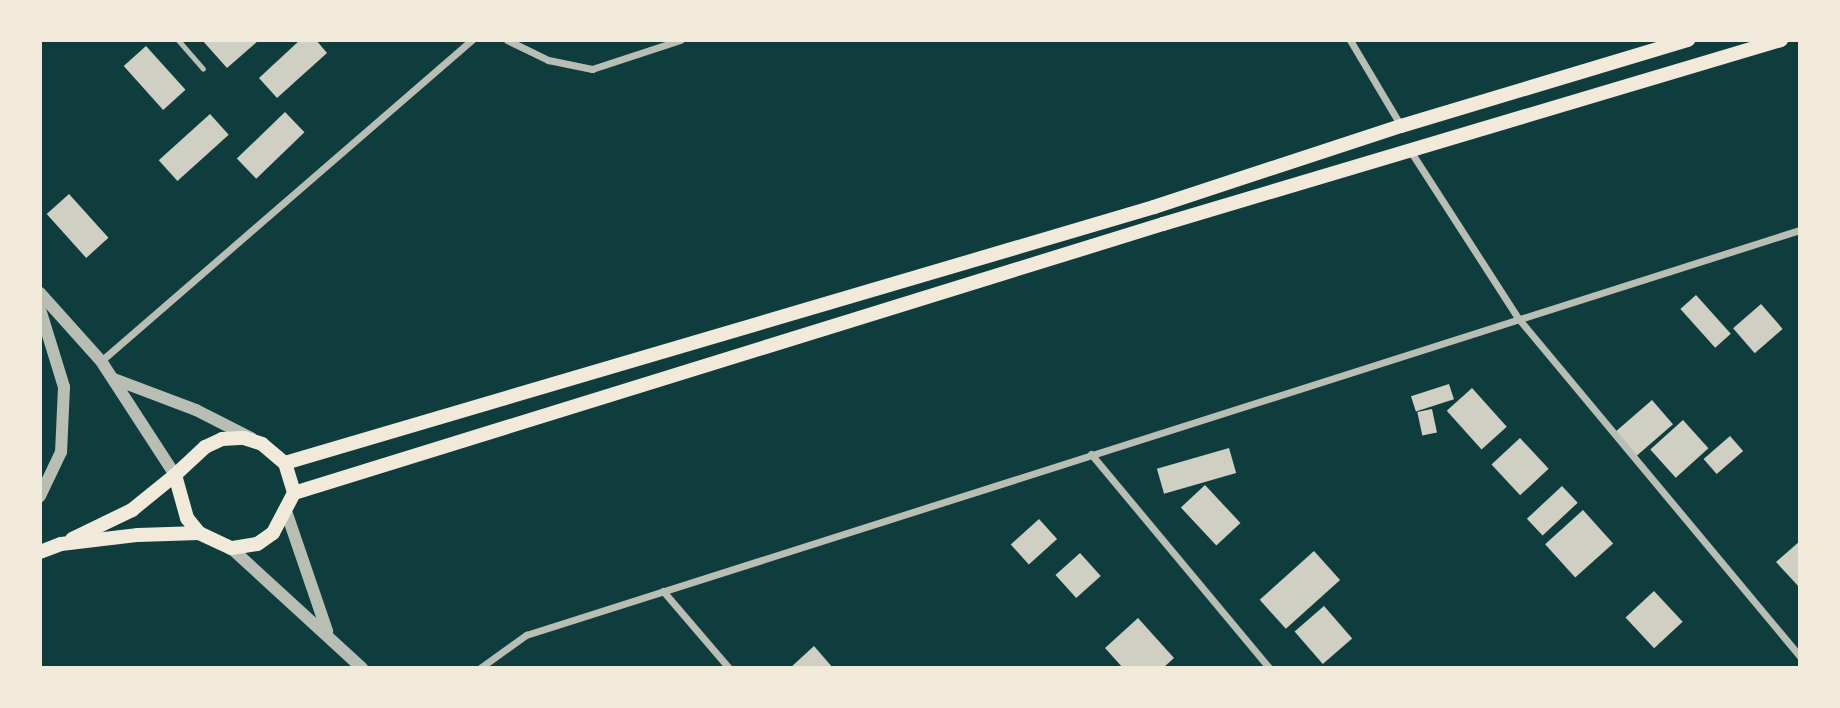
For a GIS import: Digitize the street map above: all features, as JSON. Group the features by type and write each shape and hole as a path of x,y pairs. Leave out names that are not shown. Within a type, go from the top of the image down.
{"main road":[{"path":"285,464 1154,207 1401,126 1688,40"},
{"path":"294,493 1781,40"},
{"path":"40,552 132,510 205,447 222,439 244,438 262,444 285,464 294,493 287,514 273,533 257,544 231,548 199,533 187,518 175,475"},
{"path":"61,544 199,533"}],"street":[{"path":"102,361 472,40"},
{"path":"508,40 548,60 592,69 680,40"},
{"path":"1350,40 1401,126"},
{"path":"1411,152 1518,318 1800,656"},
{"path":"480,668 527,635 1800,230"},
{"path":"40,293 102,361 175,475"},
{"path":"40,309 64,387 61,452 40,496"},
{"path":"114,379 196,410 262,444"},
{"path":"1091,454 1269,668"},
{"path":"287,514 328,634"},
{"path":"231,548 328,634 362,668"},
{"path":"663,591 729,668"}],"lane":[{"path":"178,40 203,69"}],"building":[{"path":"202,40 259,40 227,68"},
{"path":"300,40 316,40 327,53 277,98 259,78"},
{"path":"146,46 185,90 163,110 124,66"},
{"path":"285,112 304,132 256,179 237,159"},
{"path":"210,114 229,135 177,181 159,160"},
{"path":"69,194 108,238 86,258 47,214"},
{"path":"1696,295 1731,334 1715,348 1680,309"},
{"path":"1761,304 1783,329 1755,353 1733,328"},
{"path":"1449,384 1454,399 1416,412 1411,396"},
{"path":"1472,388 1507,427 1482,449 1447,411"},
{"path":"1652,400 1673,424 1635,457 1614,433"},
{"path":"1432,409 1437,432 1422,436 1417,412"},
{"path":"1683,420 1708,448 1676,478 1650,449"},
{"path":"1730,436 1743,451 1717,474 1704,459"},
{"path":"1520,438 1549,469 1520,495 1491,465"},
{"path":"1229,448 1236,473 1164,494 1157,469"},
{"path":"1205,485 1240,523 1216,546 1181,508"},
{"path":"1562,486 1578,503 1543,536 1527,519"},
{"path":"1583,510 1613,543 1575,578 1545,544"},
{"path":"1039,519 1057,539 1029,564 1011,544"},
{"path":"1800,541 1800,588 1776,562"},
{"path":"1314,551 1340,580 1286,629 1260,600"},
{"path":"1080,553 1101,576 1076,598 1055,575"},
{"path":"1654,591 1683,622 1654,648 1625,618"},
{"path":"1324,606 1352,638 1323,664 1295,632"},
{"path":"1138,618 1174,658 1163,668 1123,668 1105,648"},
{"path":"814,646 833,668 790,668"}]}
